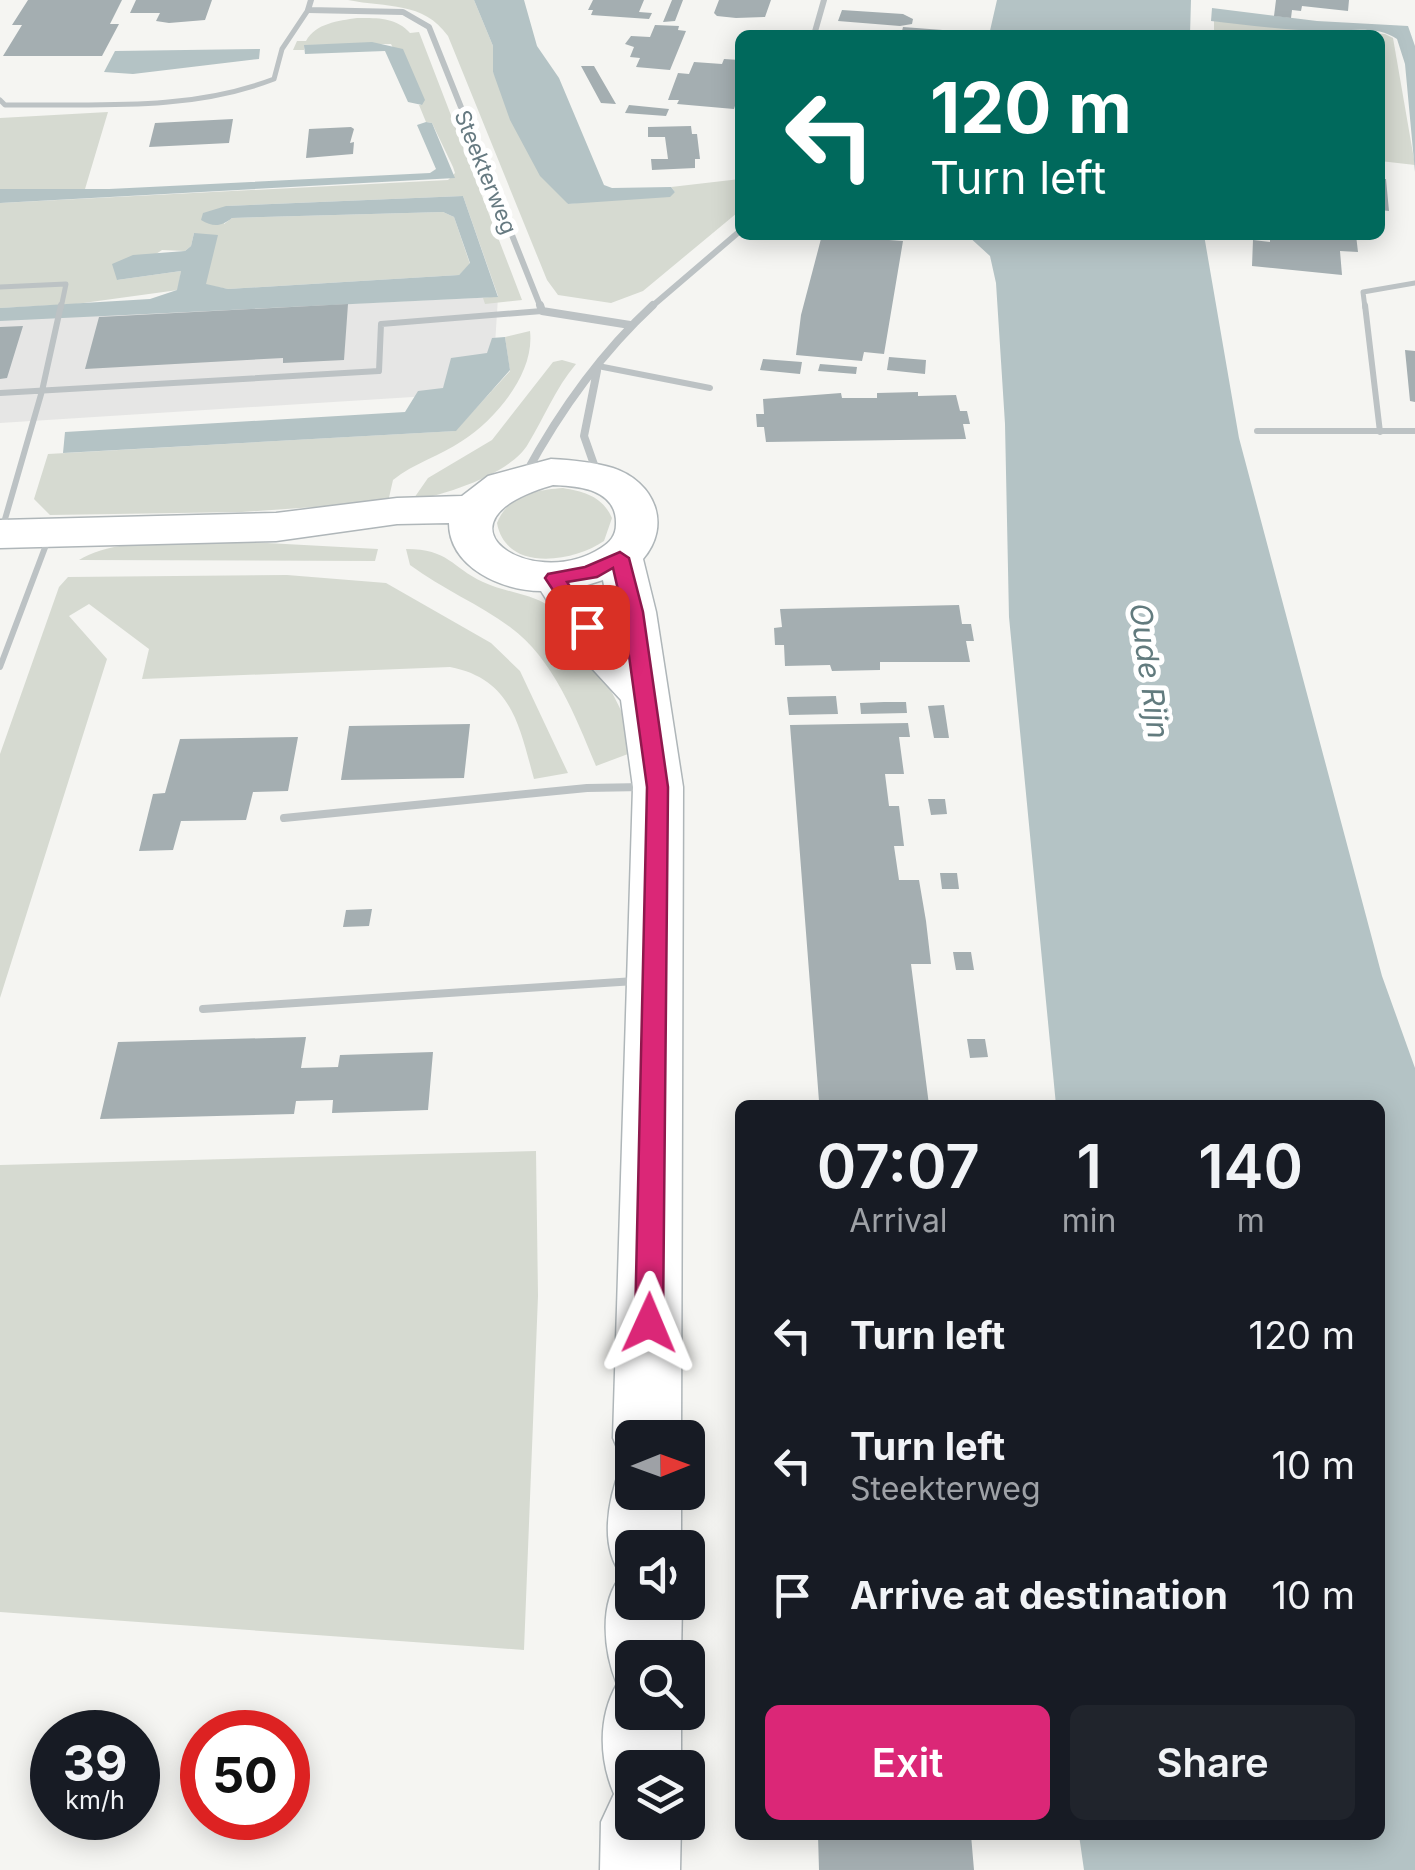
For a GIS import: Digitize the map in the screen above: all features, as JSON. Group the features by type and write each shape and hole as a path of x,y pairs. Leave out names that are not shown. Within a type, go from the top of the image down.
{"main road":[{"path":"564,472 600,478 633,499 640,514 634,544 620,558 590,572 555,578 532,578 492,564 472,524 486,495 525,476 564,472"},
{"path":"0,534 276,527 393,540 472,524"},
{"path":"620,558 647,698 658,787 647,1420"},
{"path":"555,578 603,651 647,698"},
{"path":"640,1870 641,1840"}],"street":[{"path":"308,10 311,0"},
{"path":"815,30 824,0"},
{"name":"Steekterweg","path":"308,10 403,12 429,27 542,311"},
{"path":"525,476 546,433 570,397 630,324 677,279 735,234"},
{"path":"542,311 630,324"},
{"path":"598,366 583,424 584,455 600,478"}],"lane":[{"path":"0,100 5,105 199,100 242,94 274,79 282,48 308,10"},
{"path":"1380,432 1362,292 1415,283"},
{"path":"0,287 66,284 42,391 0,534"},
{"path":"0,394 379,371 381,324 542,311"},
{"path":"598,366 710,388"},
{"path":"1256,430 1415,431"},
{"path":"0,667 51,533"},
{"path":"284,818 587,788 658,787"},
{"path":"203,1009 654,980"}],"shaded area":[{"path":"348,0 474,0 493,46 493,72 568,204 675,192 671,187 735,180 735,215 643,291 611,303 558,295 547,280 448,36 416,11"},
{"path":"357,18 385,20 410,33 419,32 522,300 485,304 483,298 498,296 463,196 226,206 224,224 232,218 443,212 454,217 470,264 459,275 228,289 206,285 194,233 191,246 185,251 162,250 117,280 181,271 178,290 76,304 0,308 0,203 448,180 455,173 453,167 432,123 426,122 422,105 391,44 305,45 304,50 293,50 297,41 306,41 322,27"},
{"path":"1214,21 1332,30 1214,30"},
{"path":"1385,34 1393,38 1415,165 1385,162"},
{"path":"108,112 85,189 0,189 0,118"},
{"path":"498,297 492,392 0,423 0,320"},
{"path":"530,331 526,363 500,408 462,441 393,480 388,502 242,512 50,515 34,499 48,454 455,431 510,371 505,337"},
{"path":"553,362 576,364 519,455 476,482 412,501 428,478 492,440"},
{"path":"563,488 592,496 608,511 612,518 604,541 559,558 543,559 513,550 497,523 508,506 524,496"},
{"path":"145,543 267,543 378,549 375,561 79,560 120,546"},
{"path":"406,549 441,555 483,582 541,602 559,615 583,645 617,701 629,731 628,754 596,766 562,691 526,640 410,565"},
{"path":"287,575 386,583 491,643 520,671 568,773 534,779 510,707 500,693 471,673 450,667 142,679 149,649 89,604 69,616 107,659 0,998 0,754 59,587 68,577"},
{"path":"536,1151 538,1296 524,1650 0,1612 0,1165"}],"water":[{"path":"474,0 524,0 537,46 559,78 604,185 671,187 675,192 670,197 568,204 540,176 510,120 493,72 493,46"},
{"path":"997,0 1191,0 1190,30 990,30"},
{"path":"1212,8 1317,21 1408,26 1415,46 1415,172 1405,64 1397,39 1385,30 1306,30 1211,21"},
{"path":"372,42 403,49 425,100 422,105 408,102 385,51 305,54 304,45"},
{"path":"260,49 259,59 133,74 104,72 115,51"},
{"path":"432,123 455,178 0,203 0,189 109,189 430,173 436,169 417,125"},
{"path":"463,196 498,297 0,321 0,308 150,299 177,290 181,271 117,280 112,264 133,255 185,251 191,246 194,233 218,235 206,284 228,289 459,275 470,263 454,217 443,212 232,218 217,225 201,220 203,213 226,206"},
{"name":"Oude Rijn","path":"972,240 1205,240 1239,438 1382,976 1415,1068 1415,1870 1084,1870 1080,1840 1385,1840 1385,1100 1056,1100 1009,617 1005,424 996,283 990,256"},
{"path":"505,337 510,370 456,431 63,453 65,432 405,412 418,391 443,388 451,358 487,353 492,338"}],"building":[{"path":"28,0 122,0 110,24 119,24 102,56 3,56 22,25 12,25"},
{"path":"136,0 212,0 205,20 169,23 156,21 160,13 130,13"},
{"path":"593,0 644,0 639,12 652,13 649,19 591,15 593,10 588,10"},
{"path":"672,0 683,0 675,21 663,22"},
{"path":"719,0 771,0 765,17 736,18 714,13"},
{"path":"1276,0 1349,0 1348,11 1302,6 1301,11 1292,10 1291,18 1274,16"},
{"path":"842,10 903,14 913,19 912,24 900,26 838,21"},
{"path":"655,25 679,26 678,30 686,31 670,70 636,67 640,58 630,57 634,47 625,44 631,36 650,37"},
{"path":"724,59 735,60 734,109 668,100 678,73 689,74 694,62 722,64"},
{"path":"581,66 594,66 616,104 601,103"},
{"path":"629,105 669,109 666,116 625,113"},
{"path":"233,119 229,143 149,147 155,123"},
{"path":"691,126 692,134 697,134 700,159 695,159 695,168 652,170 651,159 668,159 665,137 648,137 648,127"},
{"path":"351,127 353,154 306,158 309,129"},
{"path":"1385,179 1386,179 1389,211 1385,211"},
{"path":"821,240 903,241 884,354 864,352 862,361 796,355 801,315"},
{"path":"1253,240 1357,240 1358,252 1340,251 1342,275 1252,266"},
{"path":"348,304 344,360 283,363 283,358 85,369 99,317"},
{"path":"23,326 7,378 0,379 0,327"},
{"path":"1405,350 1415,351 1415,402 1410,401"},
{"path":"889,357 926,360 925,374 887,370"},
{"path":"763,359 802,362 800,374 760,370"},
{"path":"820,364 857,367 856,374 818,371"},
{"path":"918,392 918,396 956,395 960,411 967,411 970,424 963,424 966,439 766,442 764,427 757,427 756,414 764,414 763,399 841,393 842,398 877,398 877,393"},
{"path":"959,605 962,624 971,624 974,641 966,641 970,662 880,662 880,670 832,671 830,665 785,666 784,645 775,645 774,628 782,627 780,609"},
{"path":"836,696 838,714 789,715 787,697"},
{"path":"906,702 907,713 861,714 860,703"},
{"path":"944,705 949,738 934,738 928,706"},
{"path":"908,723 910,737 899,737 904,774 885,774 889,806 899,806 904,846 894,846 899,880 919,880 926,921 931,964 911,964 928,1100 819,1100 790,725"},
{"path":"470,724 464,778 341,780 349,726"},
{"path":"298,737 288,791 253,792 246,820 181,821 173,850 139,851 153,794 165,793 180,739"},
{"path":"928,799 945,799 947,814 931,815"},
{"path":"940,873 957,873 959,889 942,889"},
{"path":"372,909 369,926 343,927 346,910"},
{"path":"953,952 971,952 974,970 956,970"},
{"path":"306,1037 301,1068 338,1067 340,1055 433,1052 428,1110 332,1113 333,1100 296,1101 294,1114 100,1119 118,1042"},
{"path":"967,1039 985,1039 988,1057 970,1058"},
{"path":"818,1840 971,1840 974,1870 819,1870"}],"route":[{"path":"587,627 555,578 590,572 620,558 633,612 658,787 649,1323"}]}
